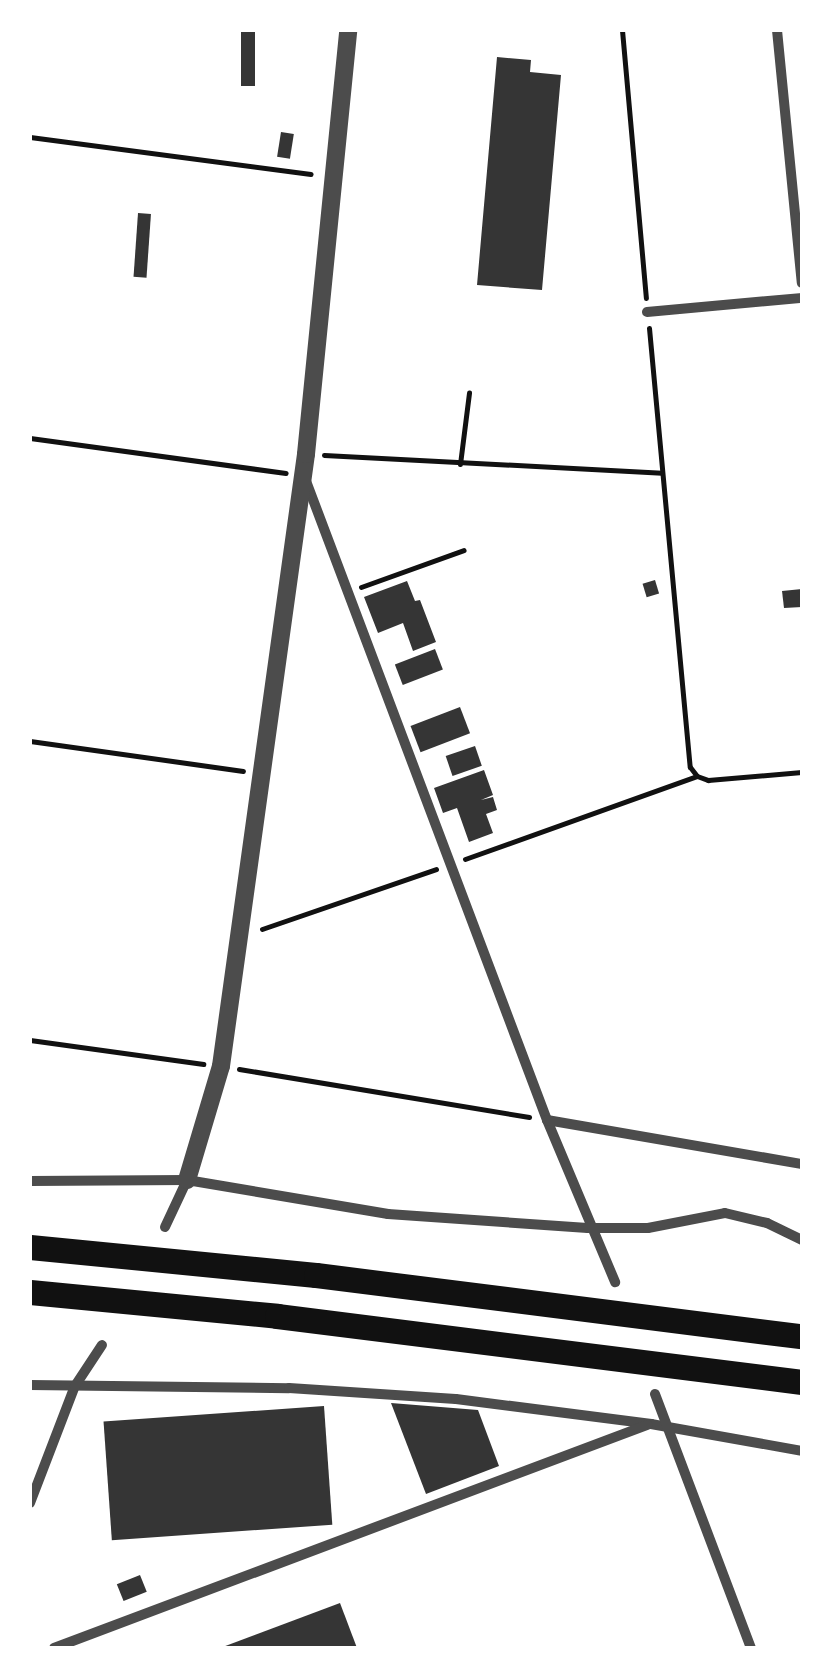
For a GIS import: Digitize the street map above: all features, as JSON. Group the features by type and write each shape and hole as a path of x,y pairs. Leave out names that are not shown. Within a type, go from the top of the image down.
{"highway":[{"path":"30,1247 316,1274 802,1336"},
{"path":"30,1292 297,1318 802,1382"}],"street":[{"path":"165,1227 186,1180 221,1066 304,475 348,30"},
{"path":"777,30 802,283"},
{"path":"648,312 802,298"},
{"path":"304,475 546,1120 588,1228 615,1282"},
{"path":"546,1120 802,1164"},
{"path":"30,1181 186,1180 388,1214 588,1228 648,1228 725,1213 767,1223 802,1240"},
{"path":"30,1503 75,1386 102,1345"},
{"path":"30,1385 345,1391 456,1399 651,1424 802,1451"},
{"path":"654,1394 751,1648"},
{"path":"54,1648 651,1424"}],"path":[{"path":"622,30 690,767 697,776 708,780 802,772"},
{"path":"30,136 334,178"},
{"path":"460,464 469,393"},
{"path":"30,438 304,475"},
{"path":"306,454 662,474"},
{"path":"349,592 464,550"},
{"path":"30,741 261,774"},
{"path":"239,937 697,776"},
{"path":"30,1040 221,1066 546,1120"}],"building":[{"path":"241,30 255,30 255,86 241,86"},
{"path":"497,57 531,60 530,72 561,75 542,290 477,285"},
{"path":"281,132 294,134 290,159 277,157"},
{"path":"138,213 151,214 147,278 134,277"},
{"path":"655,580 659,593 647,597 643,584"},
{"path":"407,581 415,601 420,600 436,642 413,651 403,623 378,633 364,597"},
{"path":"802,589 802,607 784,608 782,591"},
{"path":"435,649 443,670 403,685 395,664"},
{"path":"460,707 470,733 421,752 411,726"},
{"path":"475,746 482,766 453,776 446,756"},
{"path":"484,770 493,795 481,800 493,797 497,810 486,814 493,833 469,842 457,808 443,813 434,788"},
{"path":"391,1403 478,1410 499,1466 426,1494"},
{"path":"324,1406 332,1525 112,1540 104,1421"},
{"path":"140,1575 147,1592 124,1601 117,1584"},
{"path":"340,1603 357,1648 220,1648"}]}
